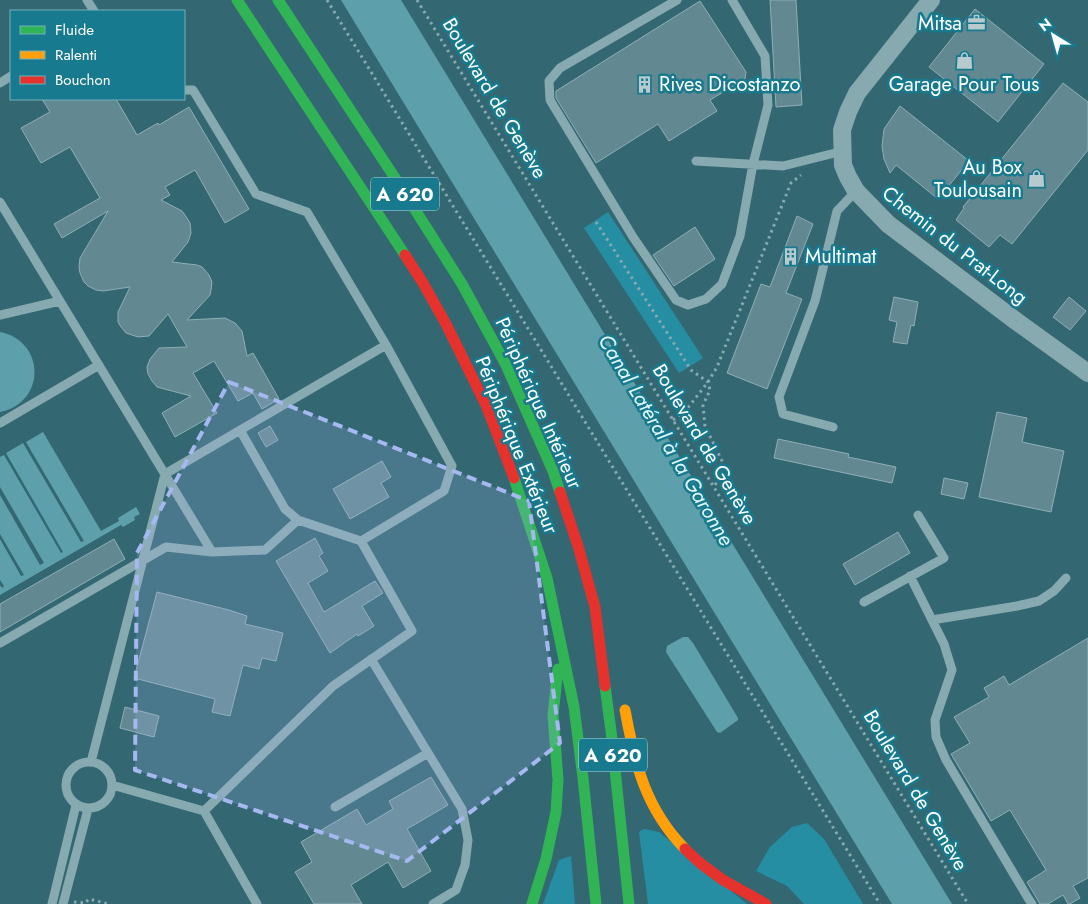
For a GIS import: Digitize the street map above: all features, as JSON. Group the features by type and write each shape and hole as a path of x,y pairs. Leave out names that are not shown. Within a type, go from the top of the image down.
{"highway":[{"name":"Périphérique Extérieur","path":"237,0 424,283 486,405 515,479 548,578 574,707 596,904"},
{"name":"Périphérique Intérieur","path":"278,0 462,284 505,363 553,471 578,546 595,607 611,731 629,904"},
{"path":"595,607 612,652"},
{"path":"532,904 542,877 555,814 558,780 552,714 562,647"},
{"path":"623,698 637,767 648,797 659,816 678,843 698,863 725,882 766,904"}],"street":[{"name":"Chemin du Prat-Long","path":"931,0 857,93 848,112 842,130 844,165 848,177 856,191 888,224 1088,373"}],"lane":[{"path":"677,0 560,68 549,81 550,100 633,237 676,300 688,305 706,299 722,284 740,236 752,164 768,104 765,56 732,0"},
{"path":"185,90 193,90 256,194 307,212 386,345 452,466 444,491 361,541"},
{"path":"696,161 783,166 843,151"},
{"path":"834,427 783,414 779,397 815,301 838,211 856,191"},
{"path":"0,202 212,552"},
{"path":"0,315 60,301"},
{"path":"91,762 165,474 386,345"},
{"path":"0,423 99,365"},
{"path":"204,811 333,686 412,630 361,541 298,520 285,509 240,430"},
{"path":"864,602 944,558 918,515"},
{"path":"0,643 166,547 212,552 265,550 298,520"},
{"path":"910,576 944,644 952,670 935,720 936,737 946,760 1032,904"},
{"path":"932,620 1039,601 1054,591 1066,578"},
{"path":"371,659 462,809 468,840 465,865 456,890 433,904"},
{"path":"335,807 428,752"},
{"path":"91,762 101,765 108,772 112,785 110,797 100,806 88,809 76,805 68,797 65,786 69,772 80,764 91,762"},
{"path":"112,785 204,811 257,904"},
{"path":"52,904 76,805"},
{"path":"63,904 88,809"}],"path":[{"path":"326,0 880,904"},
{"name":"Boulevard de Genève","path":"417,0 968,904"},
{"path":"673,420 687,409 717,367 791,183 801,175"},
{"path":"596,222 691,370 708,382 710,390 703,405 705,426 723,463 722,476 714,487"},
{"path":"85,903 89,899 109,904"}],"highlighted area":[{"path":"229,382 529,501 560,743 407,861 135,770 137,553"}],"shaded area":[{"path":"608,212 703,358 679,373 584,228"},
{"path":"807,823 824,839 863,904 804,904 787,886 756,871 770,847 792,827"},
{"path":"644,829 659,832 747,904 648,904 639,832"},
{"path":"571,856 575,904 543,904 559,860"}],"water":[{"name":"Canal Latéral à la Garonne","path":"341,0 401,0 952,904 892,904"},
{"path":"0,332 15,338 26,347 32,359 34,372 32,385 26,397 15,406 0,412"},
{"path":"43,432 101,531 119,521 118,518 136,507 140,514 134,517 135,520 123,527 121,525 0,595 0,585 2,588 4,586 0,580 0,539 21,576 24,575 0,534 0,495 40,565 44,563 0,487 0,457 4,455 61,553 63,552 6,453 23,443 81,542 84,541 26,442"},
{"path":"683,637 688,637 693,643 738,718 738,720 720,733 717,732 666,652 667,646"}],"building":[{"path":"770,0 796,0 802,105 776,107"},
{"name":"Rives Dicostanzo","path":"700,1 746,72 745,79 710,100 717,111 669,141 658,124 596,163 556,98 556,91"},
{"path":"975,9 1044,64 998,122 929,67"},
{"path":"1063,83 1088,102 1088,150 1012,244 1000,235 989,247 956,220 963,207"},
{"path":"43,100 117,100 137,135 158,123 159,125 189,107 249,209 225,223 195,170 165,187 170,195 161,200 182,211 190,223 191,233 188,242 172,262 202,267 212,282 210,295 187,320 225,318 235,323 242,331 247,356 253,353 279,399 262,409 253,393 238,401 214,361 193,373 217,413 175,437 162,413 191,396 157,387 148,374 147,367 150,359 159,348 187,347 168,314 149,336 138,337 126,333 118,322 118,312 130,287 103,291 96,290 84,282 79,267 80,258 108,211 62,238 54,224 100,198 70,147 41,163 21,128 50,112"},
{"path":"900,106 969,161 938,199 896,165 890,173 884,159 882,146 884,129"},
{"path":"797,216 813,224 786,293 802,299 767,389 727,373 761,284 770,287"},
{"path":"695,227 715,259 674,286 653,255"},
{"path":"894,297 918,302 914,326 911,325 907,344 893,342 897,322 889,320"},
{"path":"1069,297 1086,311 1070,330 1053,317"},
{"path":"997,412 1027,418 1022,442 1064,451 1051,512 979,497"},
{"path":"270,426 278,440 266,447 258,433"},
{"path":"778,439 849,454 848,457 896,467 892,483 774,458"},
{"path":"382,461 391,477 381,483 389,497 350,519 333,489"},
{"path":"944,478 968,483 964,499 941,494"},
{"path":"898,532 910,553 855,585 843,564"},
{"path":"315,538 323,553 319,556 328,571 308,583 324,612 375,581 383,593 362,606 374,626 358,636 357,634 330,653 276,561"},
{"path":"114,539 125,559 0,632 0,604"},
{"path":"157,592 229,610 247,616 245,624 283,633 276,661 262,658 259,669 243,665 230,716 212,712 215,699 134,678"},
{"path":"1088,638 1088,878 1073,886 1080,898 1070,904 1068,904 1063,895 1048,904 1040,904 1027,882 1046,870 1010,810 991,821 951,754 970,743 954,717 989,697 984,688 1004,676 1009,685"},
{"path":"125,707 159,716 154,737 120,728"},
{"path":"431,777 448,805 407,829 431,871 403,888 388,862 351,885 362,904 314,904 295,872 312,862 301,842 357,809 366,825 393,809 389,801"}],"traffic: fast":[{"path":"237,0 405,255"},
{"path":"278,0 462,284 505,363 553,471 560,492"},
{"path":"514,478 547,578 574,707 596,904"},
{"path":"532,904 546,859 556,812 558,780 553,715 558,669"},
{"path":"605,686 629,904"}],"traffic: slow":[{"path":"625,710 638,767 651,801 660,818 685,849"}],"traffic: jam":[{"path":"405,255 446,324 486,405 514,478"},
{"path":"560,492 595,607 605,686"},
{"path":"685,849 723,880 766,904"}],"place":[{"name":"Mitsa","path":"976,23"},
{"name":"Garage Pour Tous","path":"964,60"},
{"name":"Rives Dicostanzo","path":"645,84"},
{"name":"Au Box Toulousain","path":"1036,178"},
{"name":"Multimat","path":"791,256"}]}
